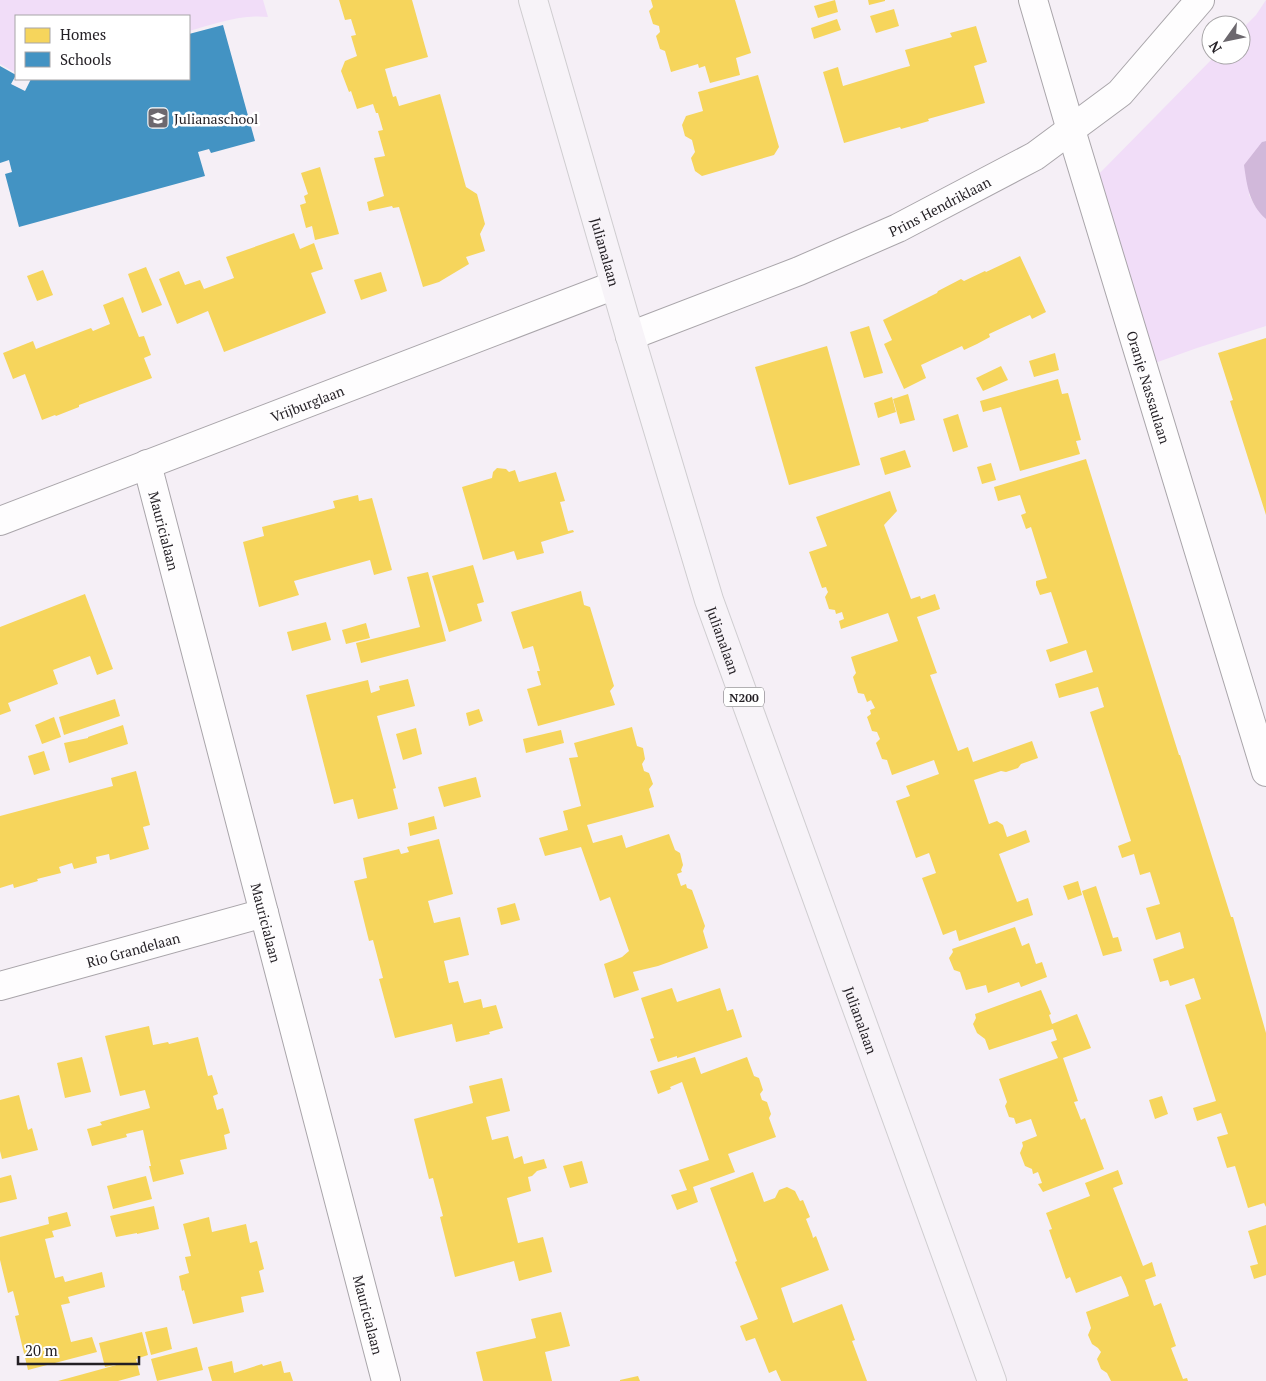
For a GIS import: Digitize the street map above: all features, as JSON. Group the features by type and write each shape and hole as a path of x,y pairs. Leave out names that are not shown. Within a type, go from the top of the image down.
{"main road":[{"name":"Julianalaan","path":"533,0 615,285 709,600 992,1381"}],"street":[{"name":"Oranje Nassaulaan","path":"1033,0 1266,772"},
{"name":"Prins Hendriklaan","path":"630,336 799,271 898,228 1035,156 1120,93 1200,0"},
{"name":"Vrijburglaan","path":"0,521 615,285"},
{"name":"Mauricialaan","path":"147,464 386,1381"},
{"name":"Rio Grandelaan","path":"0,986 264,913"}],"shaded area":[{"path":"0,0 263,0 268,17 238,18 190,31 190,15 15,15 15,72 0,64"},
{"path":"1266,0 1266,141 1262,142 1249,195 1266,219 1266,326 1155,363 1095,178 1206,65 1251,65 1251,20"},
{"path":"1266,141 1266,219 1252,201 1244,165 1262,142"}],"building: Homes":[{"path":"339,0 412,0 428,57 385,69 393,97 396,96 399,106 440,94 466,187 477,194 485,224 480,234 485,251 466,257 469,264 439,282 423,287 399,207 393,208 392,206 369,211 367,202 384,196 374,158 385,156 378,131 383,130 373,104 357,109 341,71 345,61 357,56 351,36 356,35 351,19 345,20"},
{"path":"651,0 735,0 751,53 736,58 740,75 710,83 705,66 699,68 698,64 671,72 665,51 660,49 656,36 660,32 659,26 653,24 649,11 653,7"},
{"path":"835,0 838,12 818,18 814,6"},
{"path":"868,0 885,0 885,1 869,5"},
{"path":"894,9 899,26 876,33 870,16"},
{"path":"837,19 841,30 814,39 811,28"},
{"path":"976,26 987,62 974,66 985,103 928,119 929,121 901,129 900,127 844,143 823,72 838,67 843,86 910,66 905,50 952,37 950,33"},
{"path":"758,75 779,147 774,155 702,176 695,171 691,158 695,152 692,140 685,136 682,125 686,116 703,111 698,92"},
{"path":"320,167 339,234 315,240 312,226 306,228 300,205 306,203 304,196 308,194 301,173"},
{"path":"294,233 300,249 314,243 323,269 311,273 326,313 224,352 208,311 177,324 159,279 179,271 185,285 200,280 204,289 234,278 226,257"},
{"path":"1020,256 1046,312 1032,319 1030,315 989,334 990,337 964,350 962,346 921,365 926,378 904,389 884,344 892,340 883,320 961,279 964,281"},
{"path":"146,267 162,305 142,313 128,274"},
{"path":"43,270 53,295 37,301 27,276"},
{"path":"381,272 387,291 361,300 354,280"},
{"path":"123,297 139,337 144,336 151,355 144,358 152,378 42,420 25,374 13,379 3,353 33,341 36,349 91,328 93,331 110,324 103,305"},
{"path":"869,326 883,373 864,378 850,332"},
{"path":"1266,338 1266,515 1230,401 1233,400 1218,353"},
{"path":"827,346 860,465 789,485 755,367"},
{"path":"1055,353 1059,370 1034,377 1029,361"},
{"path":"1001,366 1008,380 983,391 976,378"},
{"path":"1058,379 1062,394 1068,393 1081,440 1076,441 1080,454 1020,471 1001,407 983,412 980,401"},
{"path":"908,394 915,420 900,424 893,399"},
{"path":"892,397 896,412 878,418 874,403"},
{"path":"958,414 968,447 953,452 943,419"},
{"path":"905,450 911,467 885,475 880,458"},
{"path":"1086,459 1179,755 1231,917 1233,917 1266,1033 1266,1207 1264,1203 1248,1208 1235,1166 1227,1168 1217,1137 1228,1134 1221,1113 1197,1121 1193,1108 1216,1101 1185,1005 1201,999 1194,978 1170,986 1168,980 1160,982 1153,959 1184,948 1180,932 1156,940 1146,908 1160,904 1150,872 1140,875 1134,854 1122,858 1118,846 1131,841 1090,712 1104,707 1098,687 1059,698 1055,684 1093,672 1086,650 1050,662 1046,650 1068,643 1051,592 1040,595 1036,585 1036,581 1047,578 1031,527 1026,529 1021,515 1026,513 1020,495 998,501 994,487"},
{"path":"991,463 996,480 982,484 977,467"},
{"path":"497,468 506,469 509,472 515,470 519,482 556,472 565,501 560,502 568,531 573,530 574,532 541,542 544,553 517,560 514,551 483,560 462,487 492,478 493,472"},
{"path":"890,491 897,511 884,525 911,599 920,596 921,599 935,594 940,609 917,617 937,673 930,675 958,751 968,747 973,762 1032,741 1038,758 1021,764 1018,768 1006,772 1001,771 974,780 989,824 997,821 1003,825 1007,837 1026,830 1030,842 999,854 1017,902 1028,898 1033,915 959,941 956,930 943,935 922,878 936,873 929,853 916,858 896,801 910,796 906,786 939,774 934,760 892,775 887,760 882,759 876,743 880,739 877,732 872,731 867,717 871,714 870,710 875,708 871,700 867,702 864,694 858,693 853,677 856,673 851,657 898,641 888,613 841,629 839,621 844,619 842,612 836,614 835,610 829,609 825,597 828,592 826,587 822,588 809,552 827,546 816,517"},
{"path":"358,495 359,501 372,498 392,570 374,575 370,560 294,581 299,595 259,607 243,542 264,536 262,527 335,508 333,501"},
{"path":"473,565 484,602 477,604 482,621 449,632 432,576"},
{"path":"428,572 446,641 361,663 356,643 420,627 407,577"},
{"path":"581,591 584,605 590,607 614,686 610,691 615,705 538,726 527,689 541,685 537,671 540,671 533,646 523,649 511,612"},
{"path":"85,594 113,669 97,675 90,656 53,670 58,684 8,703 11,711 0,715 0,627"},
{"path":"326,622 331,640 292,651 287,632"},
{"path":"366,623 370,638 346,644 342,630"},
{"path":"408,679 415,706 377,716 396,788 393,789 398,809 358,819 353,799 334,804 306,695 368,680 371,693 380,690 379,686"},
{"path":"115,699 120,716 64,735 59,717"},
{"path":"479,709 483,721 469,726 466,713"},
{"path":"54,717 61,737 42,744 35,725"},
{"path":"123,725 128,744 69,763 64,743 88,738"},
{"path":"632,727 637,746 643,748 645,759 642,764 644,771 649,773 653,784 649,789 654,807 587,825 593,843 622,835 626,848 669,834 675,850 680,853 683,865 682,872 677,874 681,886 686,884 687,888 692,890 705,926 703,931 708,948 658,966 633,972 639,990 614,998 604,964 622,957 629,951 610,897 600,901 581,847 545,856 539,838 568,830 563,811 581,806 569,758 578,757 574,743"},
{"path":"416,728 422,754 403,760 396,734"},
{"path":"561,730 564,743 526,753 523,739"},
{"path":"44,751 50,770 34,775 28,756"},
{"path":"136,771 150,825 143,827 149,849 110,860 109,854 96,857 97,863 74,869 72,863 59,867 61,873 37,879 38,881 14,888 13,884 0,888 0,816 113,786 111,778"},
{"path":"476,777 481,797 444,807 438,787"},
{"path":"434,816 437,829 410,836 408,823"},
{"path":"439,839 453,894 428,901 434,923 460,917 469,955 444,961 449,983 458,981 464,1003 481,999 483,1008 496,1005 503,1028 489,1032 490,1034 456,1042 452,1024 395,1038 379,979 383,978 373,940 369,941 354,881 367,878 363,858 399,849 401,854 409,852 407,847"},
{"path":"1078,881 1082,895 1068,900 1063,886"},
{"path":"1096,886 1113,938 1118,937 1122,951 1103,956 1082,891"},
{"path":"515,903 520,920 501,925 497,908"},
{"path":"1015,927 1022,946 1029,943 1036,964 1042,962 1047,977 1021,987 1019,982 988,993 986,985 966,990 960,972 954,970 949,958 953,952 952,949"},
{"path":"672,988 677,1002 720,988 727,1011 733,1009 742,1037 677,1058 677,1056 658,1062 650,1039 654,1038 641,998"},
{"path":"1041,990 1051,1014 1049,1015 1052,1024 1077,1014 1091,1048 1063,1058 1078,1101 1074,1102 1081,1120 1085,1118 1104,1169 1043,1192 1038,1184 1042,1183 1038,1172 1033,1174 1032,1169 1025,1166 1020,1153 1023,1146 1022,1142 1037,1136 1031,1119 1016,1124 1014,1118 1009,1117 1005,1106 1007,1102 999,1079 1058,1058 1051,1042 1057,1040 1053,1029 989,1050 985,1039 977,1033 973,1024 976,1018 975,1014"},
{"path":"149,1026 153,1045 168,1042 169,1044 198,1037 208,1076 212,1075 218,1094 213,1096 217,1110 223,1108 230,1133 224,1135 227,1149 180,1160 184,1174 153,1182 143,1130 126,1134 127,1137 92,1146 87,1129 102,1125 100,1122 150,1108 145,1090 120,1096 105,1036"},
{"path":"82,1057 91,1092 65,1098 57,1063"},
{"path":"695,1057 701,1074 747,1057 754,1076 759,1078 763,1090 760,1094 762,1100 767,1102 771,1114 769,1118 776,1137 728,1154 735,1172 693,1187 698,1202 677,1210 671,1195 687,1190 679,1170 709,1160 682,1082 658,1094 650,1071"},
{"path":"502,1078 510,1111 486,1117 492,1140 508,1136 514,1159 522,1156 524,1164 544,1159 547,1168 537,1171 528,1177 531,1191 507,1198 518,1243 543,1237 552,1272 519,1281 514,1261 455,1277 440,1217 443,1216 433,1178 429,1179 414,1119 473,1103 469,1086"},
{"path":"19,1095 28,1130 32,1128 38,1150 2,1159 0,1151 0,1100"},
{"path":"1162,1096 1168,1114 1155,1119 1149,1100"},
{"path":"582,1161 588,1183 570,1188 563,1166"},
{"path":"1118,1170 1123,1184 1113,1188 1143,1266 1152,1262 1156,1276 1145,1280 1154,1306 1161,1303 1176,1346 1171,1348 1183,1379 1187,1378 1188,1381 1111,1381 1107,1373 1101,1369 1097,1359 1101,1352 1092,1344 1088,1335 1091,1328 1086,1312 1129,1296 1126,1287 1121,1276 1076,1293 1070,1277 1066,1279 1049,1230 1052,1229 1046,1213 1090,1196 1085,1183"},
{"path":"753,1172 764,1202 775,1198 779,1190 787,1187 795,1191 800,1201 803,1200 810,1217 806,1219 813,1238 816,1236 829,1270 781,1288 793,1323 842,1304 855,1340 852,1341 867,1381 781,1381 776,1370 769,1373 755,1338 746,1341 740,1326 758,1319 735,1262 737,1261 710,1188"},
{"path":"11,1175 17,1199 0,1203 0,1178"},
{"path":"146,1176 152,1199 113,1209 107,1186"},
{"path":"154,1206 159,1229 116,1237 110,1216"},
{"path":"67,1212 71,1226 52,1231 54,1237 45,1239 55,1278 63,1276 65,1282 102,1272 105,1287 68,1297 70,1303 61,1305 71,1342 92,1337 97,1352 28,1370 15,1316 19,1315 13,1291 8,1293 0,1260 0,1237 49,1224 48,1217"},
{"path":"209,1217 212,1232 246,1224 250,1243 257,1241 264,1269 259,1271 264,1292 241,1297 244,1312 193,1324 179,1276 189,1273 185,1257 191,1256 183,1224"},
{"path":"1266,1225 1266,1275 1254,1279 1250,1266 1258,1264 1248,1231"},
{"path":"561,1312 570,1346 545,1352 552,1381 483,1381 476,1352 536,1338 531,1319"},
{"path":"167,1327 172,1349 151,1355 145,1332"},
{"path":"142,1332 148,1355 136,1359 140,1375 118,1381 58,1381 120,1364 105,1367 99,1343"},
{"path":"197,1347 203,1370 157,1381 151,1359"},
{"path":"232,1361 234,1373 262,1364 263,1366 281,1361 284,1373 290,1372 293,1381 212,1381 208,1367"},
{"path":"638,1376 640,1381 620,1381 620,1380"}],"building: Schools":[{"path":"223,25 255,141 211,153 209,149 198,152 205,176 19,227 5,174 12,172 9,160 0,163 0,66 15,74 11,84 25,91 30,80 190,80 190,34"}],"place":[{"name":"Julianaschool","path":"158,118"}]}
